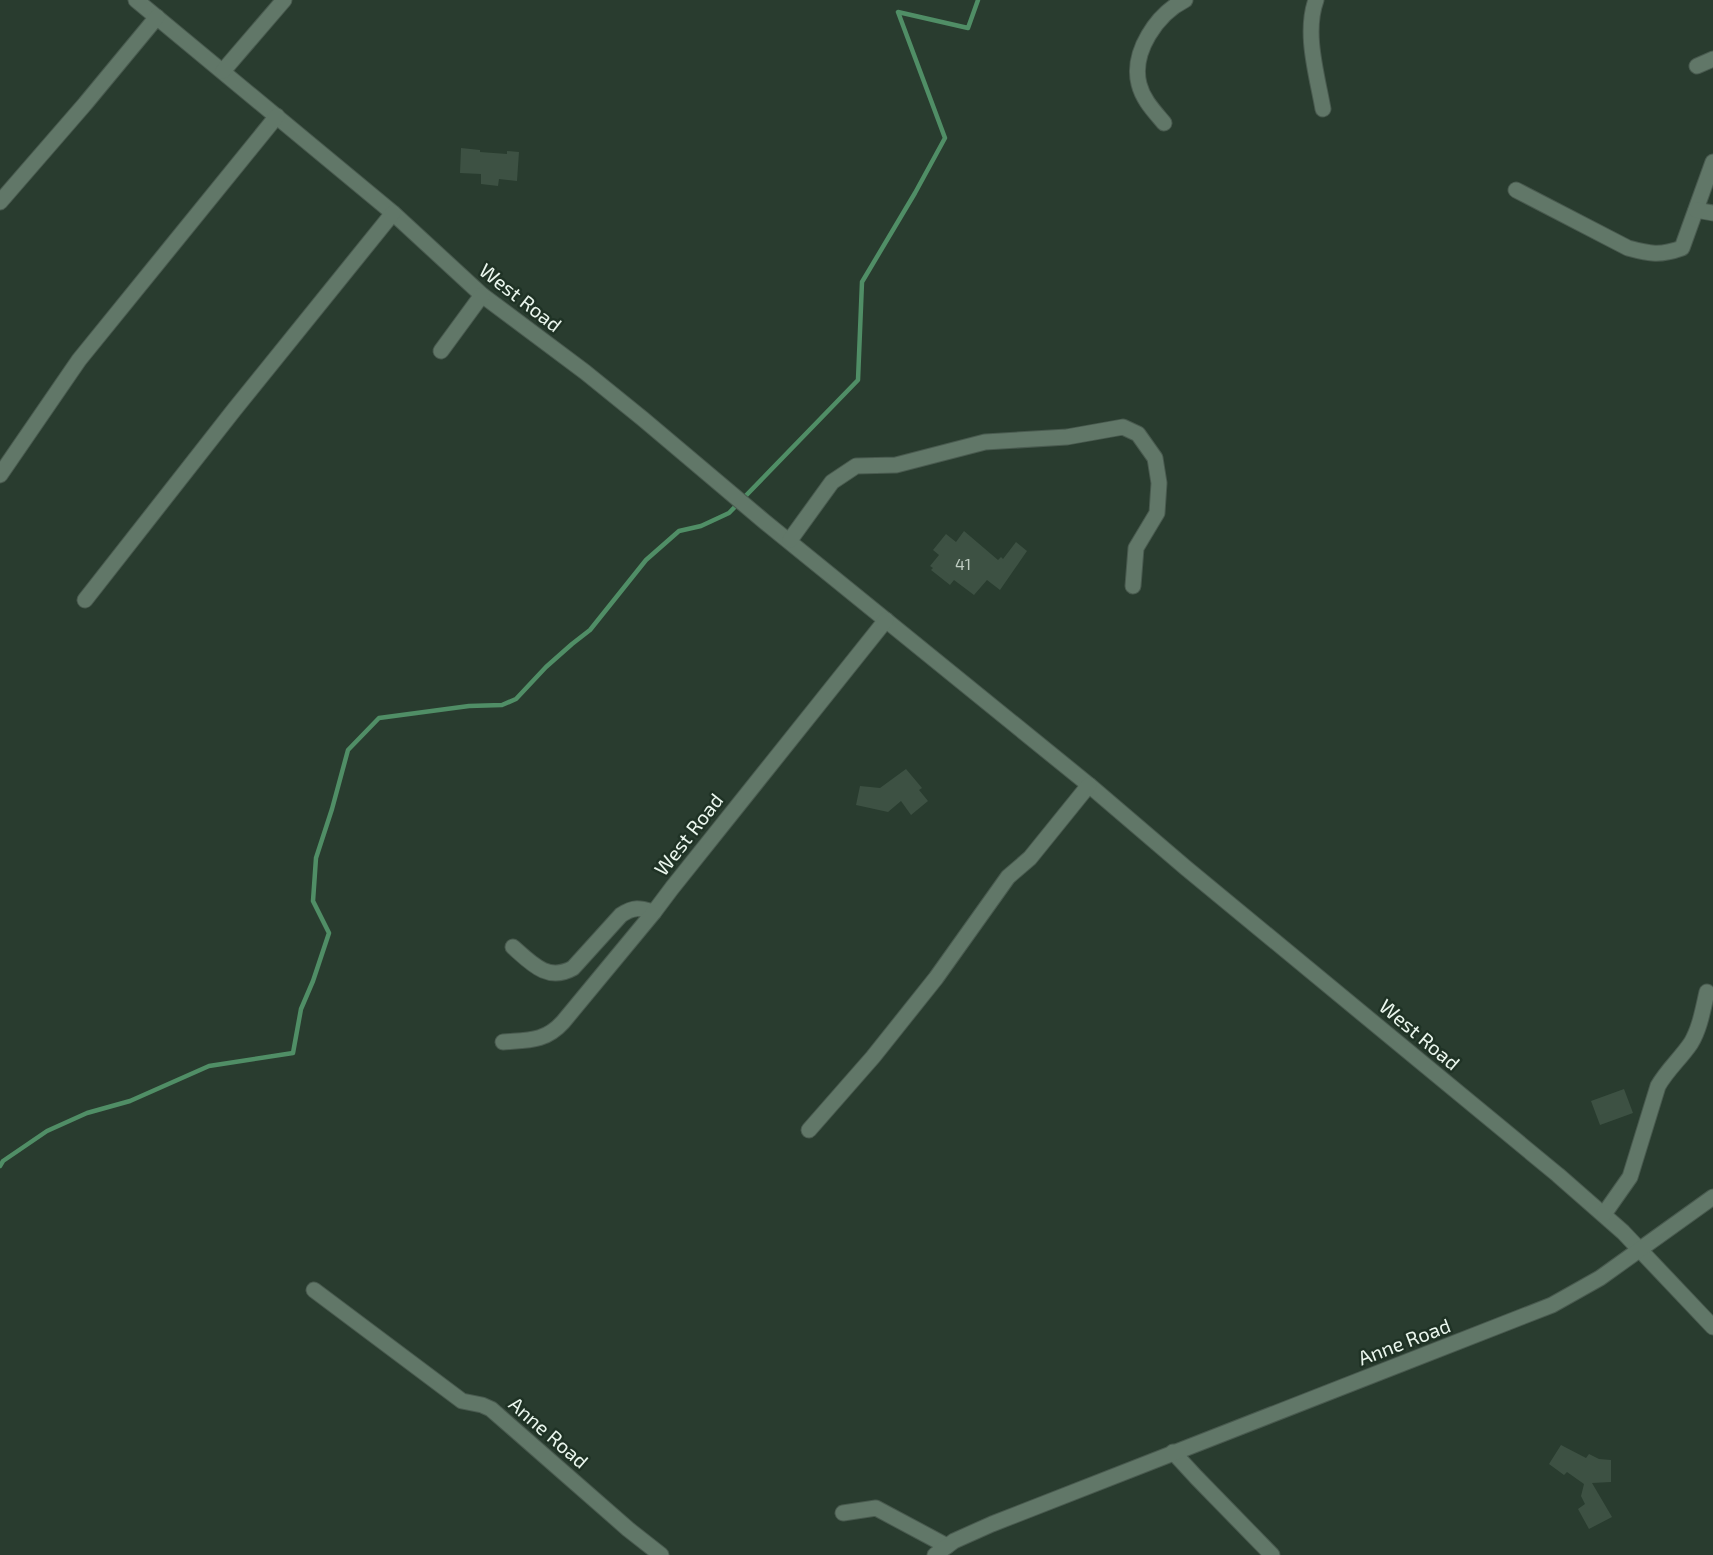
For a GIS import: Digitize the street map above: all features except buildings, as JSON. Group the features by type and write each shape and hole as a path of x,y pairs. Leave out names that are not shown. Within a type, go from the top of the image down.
{"street":[{"name":"West Road","path":"136,0 393,213 482,295 585,372 765,522 1089,785 1604,1214 1713,1327"},
{"path":"224,71 284,0"},
{"path":"1164,123 1145,100 1139,82 1139,58 1158,22 1175,5 1185,0"},
{"path":"1311,4 1313,58 1323,109"},
{"path":"0,202 86,104 157,17"},
{"path":"1697,66 1713,59"},
{"path":"0,475 79,360 277,116"},
{"path":"1516,190 1628,248 1647,253 1667,253 1682,248 1713,162"},
{"path":"1696,210 1713,213"},
{"path":"85,600 393,213"},
{"path":"441,351 482,295"},
{"path":"790,540 832,482 856,466 896,465 985,442 1067,437 1123,427 1138,434 1155,458 1159,483 1157,513 1136,549 1133,586"},
{"name":"West Road","path":"503,1042 536,1040 556,1030 654,912 886,620"},
{"path":"809,1130 873,1058 929,987 1005,881 1030,858 1089,785"},
{"path":"513,947 528,961 546,972 565,973 573,968 629,909 641,908 654,912"},
{"path":"1604,1214 1630,1177 1658,1086 1690,1044 1703,1012 1707,992"},
{"name":"Anne Road","path":"941,1551 954,1541 992,1524 1552,1305 1600,1278 1713,1197"},
{"name":"Anne Road","path":"314,1290 462,1401 490,1409 661,1555"},
{"path":"1173,1452 1272,1555"},
{"path":"843,1513 876,1508 941,1551"}],"waterway":[{"path":"0,1166 3,1161 47,1131 87,1113 130,1101 209,1066 293,1053 301,1009 329,933 313,901 316,858 348,750 379,718 469,706 502,705 516,699 546,667 590,630 646,560 679,531 701,526 729,513 858,380 862,282 945,138 898,12 968,28 978,0"}]}
